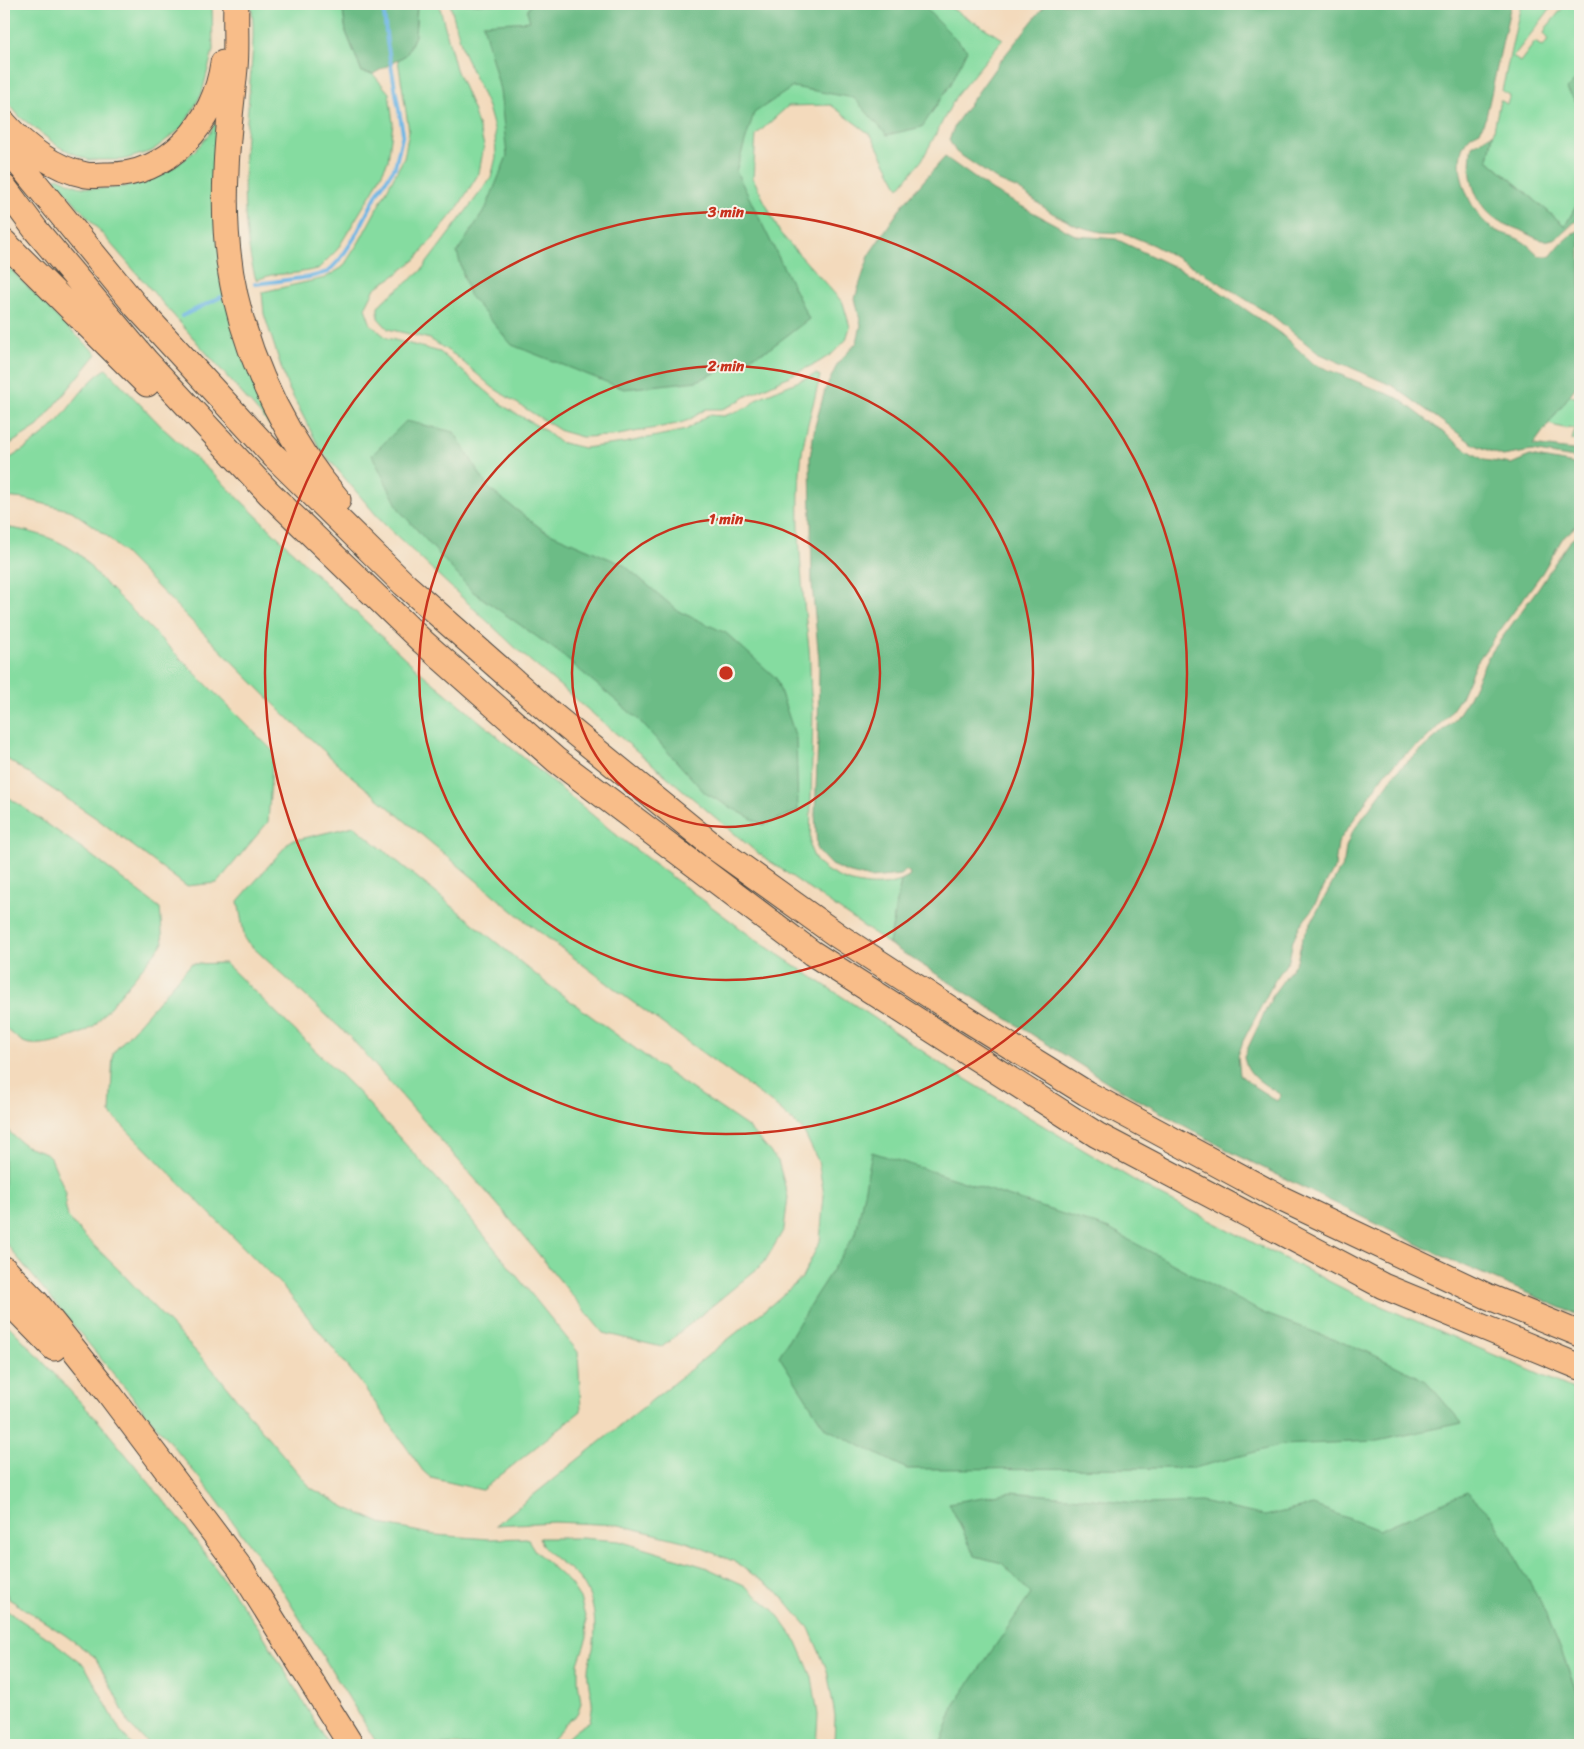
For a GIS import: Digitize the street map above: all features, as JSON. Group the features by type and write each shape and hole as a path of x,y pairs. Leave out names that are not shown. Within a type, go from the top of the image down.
{"highway":[{"path":"4,123 13,134 57,165 86,175 119,176 144,170 166,158 185,142 207,113 216,92 222,70 224,48 225,20 222,4"},
{"path":"236,4 235,67 229,115 226,210 229,263 243,327 258,369 300,450 328,488 396,562 404,584"},
{"path":"4,145 136,306 275,457 404,584 548,712 718,849 837,935 1086,1093 1282,1199 1487,1296 1580,1334"},
{"path":"4,187 36,230 159,375 269,493 423,642 556,760 812,953 1097,1135 1383,1286 1580,1367"},
{"path":"4,242 179,416 260,503 398,632 423,642"},
{"path":"4,1269 37,1303 108,1392 241,1569 351,1745"},
{"path":"4,1297 156,1455"}],"green space":[{"path":"4,4 212,4 213,50 202,93 183,127 152,151 123,160 88,160 59,147 20,117 4,98"},
{"path":"251,4 342,4 346,32 362,72 373,74 389,93 393,123 388,161 374,189 337,250 318,269 271,275 256,280 247,235 244,188 253,38"},
{"path":"342,4 417,4 415,36 406,55 373,74 362,72 346,32"},
{"path":"417,4 439,4 456,69 473,109 484,145 479,173 458,207 416,259 375,288 365,308 371,325 387,338 440,352 505,407 546,431 559,442 584,448 624,443 686,430 708,415 724,416 748,407 758,398 816,374 820,376 802,450 799,484 799,531 813,709 810,848 816,860 823,868 846,880 873,885 887,885 901,881 889,944 755,851 521,653 383,523 320,449 287,385 264,314 262,292 325,278 343,267 359,242 404,158 409,131 398,60 409,49 412,42 416,27"},
{"path":"450,4 944,4 1003,39 956,96 922,160 899,188 871,135 831,105 788,106 756,135 753,178 780,233 843,303 850,327 846,340 833,353 819,362 722,409 706,409 689,420 677,424 613,436 582,437 561,431 515,402 492,387 456,356 430,339 388,329 378,318 378,307 420,272 491,178 496,157 495,132 488,107 463,51"},
{"path":"531,4 921,4 967,50 951,84 922,127 887,135 854,98 793,87 754,113 736,171 809,319 769,349 697,381 624,389 512,345 469,295 457,252 486,208 507,156 500,90 483,24 530,21 527,11"},
{"path":"1046,4 1511,4 1486,117 1480,131 1471,136 1463,146 1460,158 1461,172 1469,199 1484,222 1495,230 1523,242 1539,256 1551,256 1564,241 1580,230 1580,381 1533,445 1580,451 1580,459 1532,451 1503,456 1473,444 1393,386 1318,353 1274,317 1199,270 1153,245 1124,233 1101,232 1077,226 1052,213 1018,189 999,181 956,152 949,140 956,123 998,64"},
{"path":"1521,4 1554,4 1513,57 1520,62 1535,42 1543,47 1548,40 1544,34 1546,28 1566,4 1580,4 1580,199 1565,226 1488,160 1500,100 1507,104 1510,95 1502,91"},
{"path":"1579,76 1580,102 1576,102 1567,89"},
{"path":"218,118 215,181 275,428 273,429 55,180 57,177 79,186 100,188 134,184 151,179 166,172 194,151 208,136"},
{"path":"1493,133 1488,160 1565,226 1580,199 1580,218 1558,237 1542,240 1534,237 1499,221 1481,204 1471,176 1472,146"},
{"path":"945,157 993,191 1077,236 1116,239 1206,282 1281,334 1314,364 1398,398 1461,446 1484,460 1511,464 1530,456 1580,465 1580,522 1562,539 1542,573 1476,663 1461,697 1447,717 1424,741 1384,774 1338,843 1335,867 1310,913 1300,925 1293,940 1289,960 1275,980 1243,1041 1238,1056 1240,1075 1277,1101 1281,1095 1263,1084 1253,1074 1244,1056 1274,993 1297,961 1302,939 1344,862 1346,847 1351,834 1397,771 1454,721 1467,701 1488,657 1539,587 1568,543 1580,531 1580,1316 1446,1258 1231,1152 1112,1085 889,944 901,881 909,877 910,873 906,870 900,875 870,878 847,872 831,865 817,850 815,813 819,660 812,584 810,457 815,426 825,390 838,363 857,342 861,325 855,298 870,253 904,203"},
{"path":"4,262 64,324 97,354 38,426 4,448"},
{"path":"106,369 165,430 419,671 619,837 756,940 947,1068 1152,1191 1358,1296 1580,1392 1580,1745 834,1745 835,1716 827,1670 809,1628 777,1591 733,1561 687,1542 619,1525 554,1522 496,1525 771,1305 802,1278 820,1241 824,1195 818,1161 803,1130 772,1103 627,998 520,917 350,775 286,716 107,536 72,511 25,499 4,497 4,462 50,429 85,387"},
{"path":"1569,395 1580,399 1579,440 1572,440 1575,429 1548,424"},
{"path":"406,421 454,432 489,489 543,530 624,565 678,611 726,633 776,678 796,738 798,811 763,825 705,793 639,720 557,651 472,591 400,511 372,455"},
{"path":"4,527 44,536 63,544 81,556 99,577 273,751 268,822 217,883 186,886 96,818 4,757"},
{"path":"4,794 83,849 160,908 163,943 94,1026 81,1034 42,1044 23,1042 4,1027"},
{"path":"354,826 546,983 667,1072 748,1127 778,1161 788,1197 784,1229 764,1263 662,1347 603,1333 504,1212 350,1037 245,940 238,901 291,840"},
{"path":"225,963 354,1088 449,1192 578,1352 581,1411 482,1490 431,1478 423,1471 362,1384 285,1289 110,1113 113,1053 191,964"},
{"path":"4,1121 10,1133 26,1146 46,1153 51,1158 66,1193 65,1204 68,1217 217,1374 311,1488 347,1508 385,1525 435,1535 489,1539 527,1538 535,1551 570,1583 580,1598 586,1620 587,1637 578,1664 581,1703 577,1714 565,1724 548,1745 378,1745 277,1582 214,1496 4,1241"},
{"path":"872,1152 1109,1229 1263,1313 1368,1352 1426,1381 1462,1423 1377,1441 1282,1445 1194,1468 907,1469 825,1428 779,1356 856,1233"},
{"path":"4,1321 99,1422 184,1525 259,1628 329,1745 150,1745 130,1726 95,1657 9,1599 4,1588"},
{"path":"1011,1492 1149,1504 1201,1502 1265,1516 1313,1505 1379,1530 1467,1492 1492,1516 1539,1599 1580,1701 1580,1745 940,1745 955,1704 1031,1594 1002,1563 975,1556 949,1503"},
{"path":"539,1538 581,1538 619,1541 705,1567 744,1585 774,1610 797,1642 812,1677 818,1715 816,1745 559,1745 590,1721 592,1704 588,1666 593,1649 595,1622 590,1597 582,1582 552,1556 542,1545"},
{"path":"4,1609 51,1640 85,1666 121,1732 133,1745 4,1745"}],"waterway":[{"path":"255,284 310,277 328,272 341,258 355,237 378,192 395,167 403,133 387,42 383,4"},
{"path":"182,316 221,297"}]}
